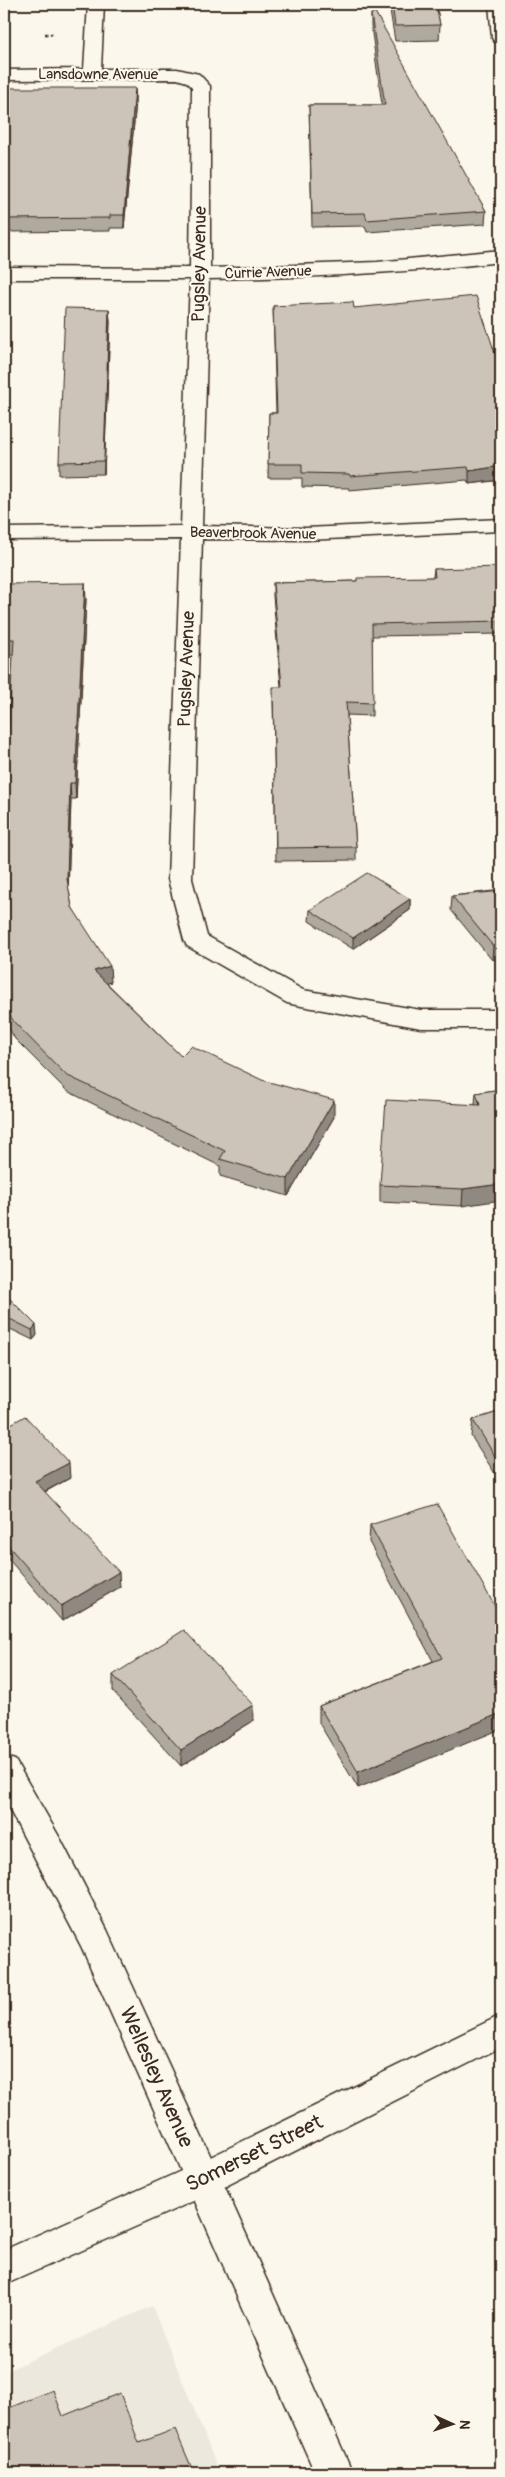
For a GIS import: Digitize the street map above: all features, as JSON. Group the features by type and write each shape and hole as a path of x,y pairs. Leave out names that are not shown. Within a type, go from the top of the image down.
{"street":[{"path":"92,74 96,4"},
{"path":"497,4 501,38"},
{"name":"Lansdowne Avenue","path":"4,75 177,74 193,78"},
{"name":"Pugsley Avenue","path":"193,78 198,81 202,92 200,274 180,879 196,940 296,997 420,1019 501,1019"},
{"name":"Currie Avenue","path":"4,273 200,274 330,270 501,256"},
{"name":"Beaverbrook Avenue","path":"4,534 190,532 306,534 501,525"},
{"name":"Wellesley Avenue","path":"4,1770 49,1850 95,1940 204,2179 334,2473"},
{"name":"Somerset Street","path":"4,2268 204,2179 501,2030"}],"shaded area":[{"path":"152,2306 220,2473 4,2473 4,2372"}],"building":[{"path":"392,4 436,4 440,25 395,26"},
{"path":"375,12 486,211 367,220 365,213 312,214 309,105 385,105 371,14"},
{"path":"4,88 135,88 124,215 110,215 110,218 4,219"},
{"path":"476,296 501,371 501,466 469,471 468,467 350,476 349,474 302,473 302,464 268,464 269,413 277,413 273,306 353,302 354,308"},
{"path":"65,308 109,309 104,461 59,462"},
{"path":"500,567 501,621 372,624 373,703 346,702 356,847 276,848 273,687 282,687 273,583 357,581 357,578 435,577 434,569"},
{"path":"4,581 5,584 85,583 75,783 70,783 67,879 72,907 110,966 94,971 181,1056 191,1046 262,1080 334,1100 288,1179 220,1159 225,1151 66,1075 14,1022 4,1005 4,802 14,639 4,639"},
{"path":"367,873 410,899 353,938 310,910"},
{"path":"501,891 501,943 493,946 452,896"},
{"path":"501,1089 501,1184 463,1189 380,1185 386,1100 480,1105 476,1093"},
{"path":"4,1293 36,1325 32,1330 4,1316"},
{"path":"501,1411 501,1466 473,1420"},
{"path":"25,1416 69,1463 35,1481 119,1572 61,1606 4,1541 4,1428"},
{"path":"437,1504 501,1617 501,1713 358,1772 319,1706 442,1658 370,1525"},
{"path":"184,1630 253,1705 181,1750 113,1675"},
{"path":"53,2390 63,2416 120,2393 139,2443 175,2429 194,2473 4,2473 4,2410"}]}
